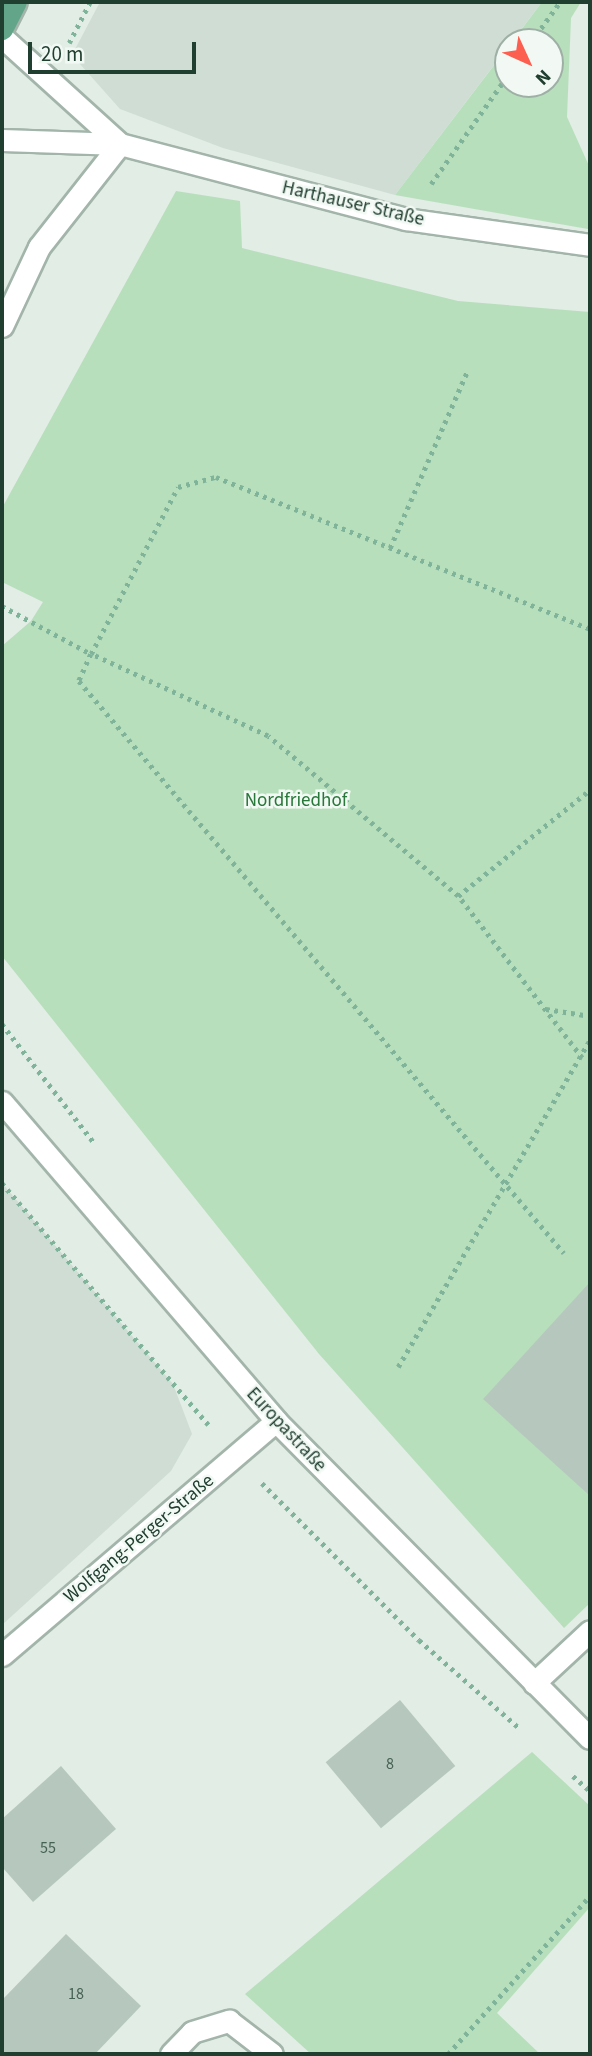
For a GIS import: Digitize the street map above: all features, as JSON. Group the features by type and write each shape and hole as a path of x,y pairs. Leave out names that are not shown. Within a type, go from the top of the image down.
{"main road":[{"path":"2,29 16,2"}],"street":[{"name":"Harthauser Straße","path":"2,37 120,144"},
{"name":"Harthauser Straße","path":"2,140 120,144 406,219 590,244"},
{"path":"2,326 39,247 120,144"},
{"name":"Europastraße","path":"2,1102 276,1421 590,1738"},
{"name":"Wolfgang-Perger-Straße","path":"2,1656 276,1421"},
{"path":"534,1683 590,1631"},
{"path":"172,2054 192,2032 229,2021 272,2054"}],"path":[{"path":"541,28 560,2"},
{"path":"406,219 494,95"},
{"path":"390,548 467,372"},
{"path":"564,1252 504,1187 79,681 178,487 216,477 590,629"},
{"path":"2,606 91,654 268,736 458,896 582,1058"},
{"path":"458,896 590,790"},
{"path":"545,1009 590,1016"},
{"path":"2,1024 102,1152"},
{"path":"398,1367 582,1058 590,1040"},
{"path":"2,1183 173,1384"},
{"path":"286,1508 419,1640 530,1738"},
{"path":"570,1774 590,1791"},
{"path":"448,2054 590,1896"}],"shaded area":[{"path":"100,2 542,2 522,28 494,28 494,65 395,195 223,148 120,109 72,55"},
{"path":"2,1183 173,1384 192,1434 171,1471 2,1625"}],"green space":[{"path":"542,2 581,2 571,18 567,117 590,168 588,229 395,195 494,65 494,98 564,98 564,28 522,28"},
{"name":"Nordfriedhof","path":"176,191 240,201 242,248 458,301 590,312 590,1603 564,1628 319,1354 2,956 2,646 31,621 43,602 2,582 2,508"},
{"path":"532,1752 590,1806 590,1907 497,2013 540,2054 311,2054 245,1994"}],"building":[{"path":"590,1282 590,1496 483,1399"},
{"path":"400,1700 455,1766 381,1828 326,1762"},
{"path":"61,1766 116,1829 33,1902 2,1867 2,1819"},
{"path":"66,1934 141,2006 95,2054 2,2054 2,2000"}]}
